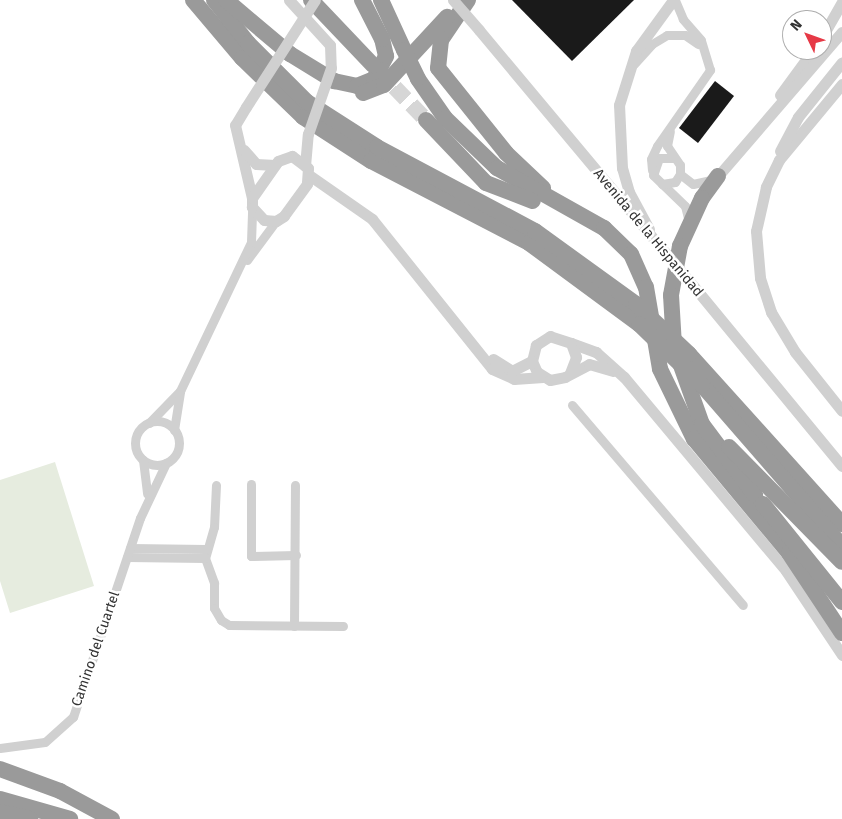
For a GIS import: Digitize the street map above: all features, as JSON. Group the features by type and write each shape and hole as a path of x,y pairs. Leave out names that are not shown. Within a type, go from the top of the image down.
{"highway":[{"path":"193,0 242,58 303,117 371,161 529,243 639,324 702,385 801,494 842,546"},
{"path":"214,0 248,43 308,102 377,147 535,231 636,304 689,354 842,524"},
{"path":"226,0 290,54 303,69 331,87 354,94 375,91 466,0"},
{"path":"313,0 373,65"},
{"path":"290,54 345,85 358,86 374,79 384,64 385,48 362,0"},
{"path":"381,0 418,79 445,118 498,168 556,204 580,214"},
{"path":"466,0 437,51 444,78 526,174 615,239 631,254 641,271 660,369 676,408 694,440 799,566 842,633"},
{"path":"426,120 486,183 615,239"},
{"path":"718,176 690,222 680,246 671,296 674,346 688,394 702,424 755,495 842,602"},
{"path":"688,394 734,453 842,562"},
{"path":"676,408 755,495"},
{"path":"0,769 60,791 112,819"},
{"path":"0,799 70,819"},
{"path":"0,812 30,819"}],"street":[{"path":"244,150 256,164 275,165 292,156 306,139 331,68 330,45 289,0"},
{"path":"180,391 174,430 178,446 166,463 154,465 143,460 135,440 180,391 241,269 251,242 252,203 244,150 235,125 313,0"},
{"name":"Avenida de la Hispanidad","path":"453,0 842,466"},
{"path":"654,240 629,192 621,161 617,125 624,79 652,24 674,0 710,60 708,75 653,153 652,170 662,184 685,206 690,222"},
{"path":"832,20 842,2"},
{"path":"817,65 842,32"},
{"path":"624,79 641,55 667,34 686,35 705,51"},
{"path":"680,174 693,184 718,176 817,65 842,40"},
{"path":"768,119 807,60"},
{"path":"842,62 798,117 781,144 779,160 759,214 760,278 783,335 842,411"},
{"path":"779,160 842,74"},
{"path":"800,132 842,84"},
{"path":"662,184 674,182 680,174 680,165 673,158 667,146 673,124"},
{"path":"241,269 276,220 300,194 307,170 306,139"},
{"path":"292,156 334,193 383,231 492,369 505,378 543,377 558,380 589,364 601,364 624,377"},
{"path":"652,170 659,158 673,158"},
{"path":"252,203 275,165"},
{"path":"300,194 334,193"},
{"path":"252,203 264,220 276,220"},
{"path":"468,338 495,362 512,371 532,361 541,340 558,336 596,352 624,377 786,571 842,655"},
{"path":"570,373 576,357 571,343"},
{"path":"532,361 543,377"},
{"path":"572,405 743,605"},
{"path":"149,423 163,422 174,430"},
{"name":"Camino del Cuartel","path":"143,460 148,479 146,502"},
{"name":"Camino del Cuartel","path":"0,748 45,742 72,717 146,502 166,463"},
{"path":"251,484 251,556 296,555"},
{"path":"216,485 214,527 206,553 214,583 214,608 221,620 229,625 343,626"},
{"path":"294,626 295,485"},
{"path":"130,548 206,553"},
{"path":"128,557 206,553"}],"shaded area":[{"path":"55,462 94,586 10,613 0,581 0,480"}],"building":[{"path":"512,0 634,0 572,61"},
{"path":"715,81 734,96 698,143 679,128"}],"tunnel":[{"path":"378,70 426,120"}]}
